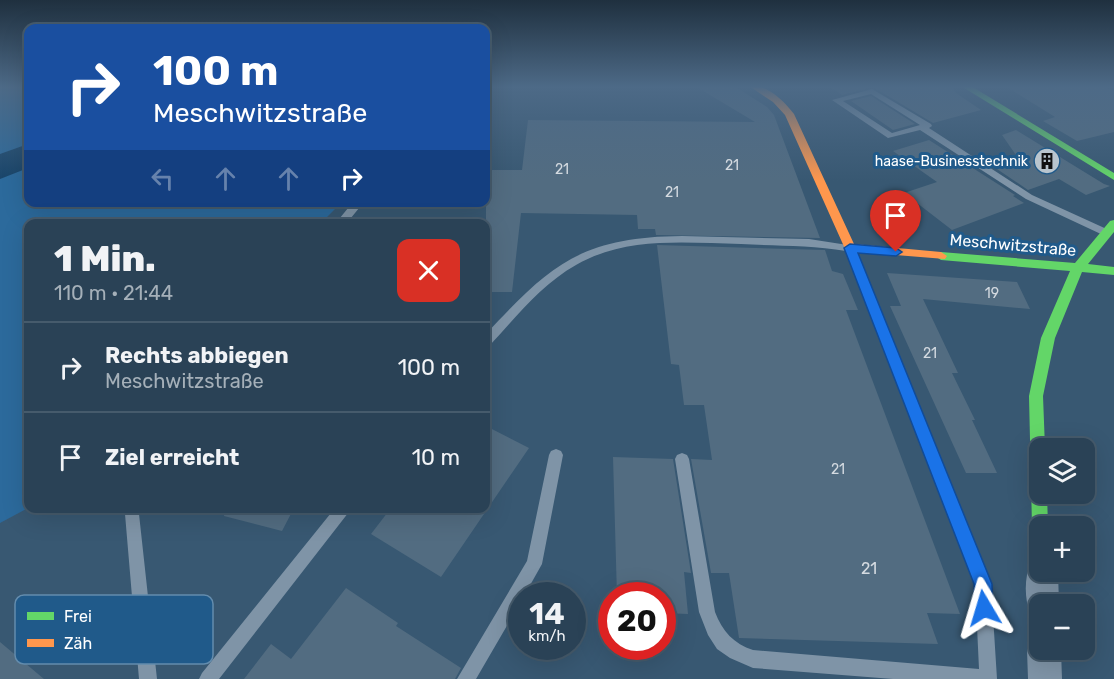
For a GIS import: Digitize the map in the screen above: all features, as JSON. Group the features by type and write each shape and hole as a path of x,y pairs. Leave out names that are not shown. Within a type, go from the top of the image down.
{"street":[{"path":"791,118 850,248"},
{"path":"1016,118 1114,177"},
{"path":"1040,516 1036,396 1048,338 1078,268 1110,229"},
{"name":"Meschwitzstraße","path":"850,248 1114,271"},
{"path":"1044,660 1045,679"}],"lane":[{"path":"863,118 891,136 928,126 915,118"},
{"path":"921,127 1029,197 1110,229"},
{"path":"344,219 355,207"},
{"path":"490,338 520,305 563,268 585,255 621,243 670,239 821,243 850,248 983,584 988,679 753,659 736,655 722,644 712,628 707,612 682,459"},
{"path":"466,679 534,564 556,455"},
{"path":"132,513 140,595"},
{"path":"208,679 341,513"},
{"path":"147,664 148,679"}],"shaded area":[{"path":"0,118 24,118 24,207 337,207 325,219 24,219 24,510 0,523"}],"building":[{"path":"748,118 775,118 820,238 656,235 655,229 638,229 637,215 521,213 512,292 490,292 490,219 486,219 486,207 490,207 490,170 522,170 528,120 755,122"},
{"path":"875,118 905,118 915,124 893,130"},
{"path":"924,118 953,118 933,123"},
{"path":"1053,118 1114,118 1114,132 1077,141 1043,121"},
{"name":"haase-Businesstechnik","path":"1016,130 1110,186 1086,195 1059,179 1028,190 997,169 1020,161 1002,135"},
{"path":"929,140 1024,203 952,230 904,193 937,182 893,151"},
{"path":"657,245 825,250 832,271 843,274 858,310 846,310 960,614 927,613 938,644 739,638 729,573 711,573 691,459 712,460 704,405 684,405 679,365 671,364"},
{"path":"887,273 1017,282 1030,309 923,299 958,373 952,373 997,473 966,473 890,306 901,306"},
{"path":"490,428 529,448 490,505"},
{"path":"613,457 673,459 691,573 684,572 688,614 676,614 676,582 617,582"},
{"path":"224,513 291,513 282,531 224,516"},
{"path":"387,513 485,513 441,577 371,534"},
{"path":"346,588 398,623 396,626 461,668 455,679 244,679 271,644 291,659"},
{"path":"0,642 15,655 15,664 26,664 44,679 0,679"}],"waterway":[{"path":"0,168 24,157"}],"traffic: fast":[{"path":"1017,118 1114,177"},
{"path":"1040,516 1036,396 1048,338 1078,268 1114,224"},
{"path":"941,256 1114,271"}],"traffic: slow":[{"path":"791,118 850,248 941,256"}],"place":[{"name":"haase-Businesstechnik","path":"1047,161"}],"route":[{"path":"896,252 850,248 983,584 984,608"}]}
